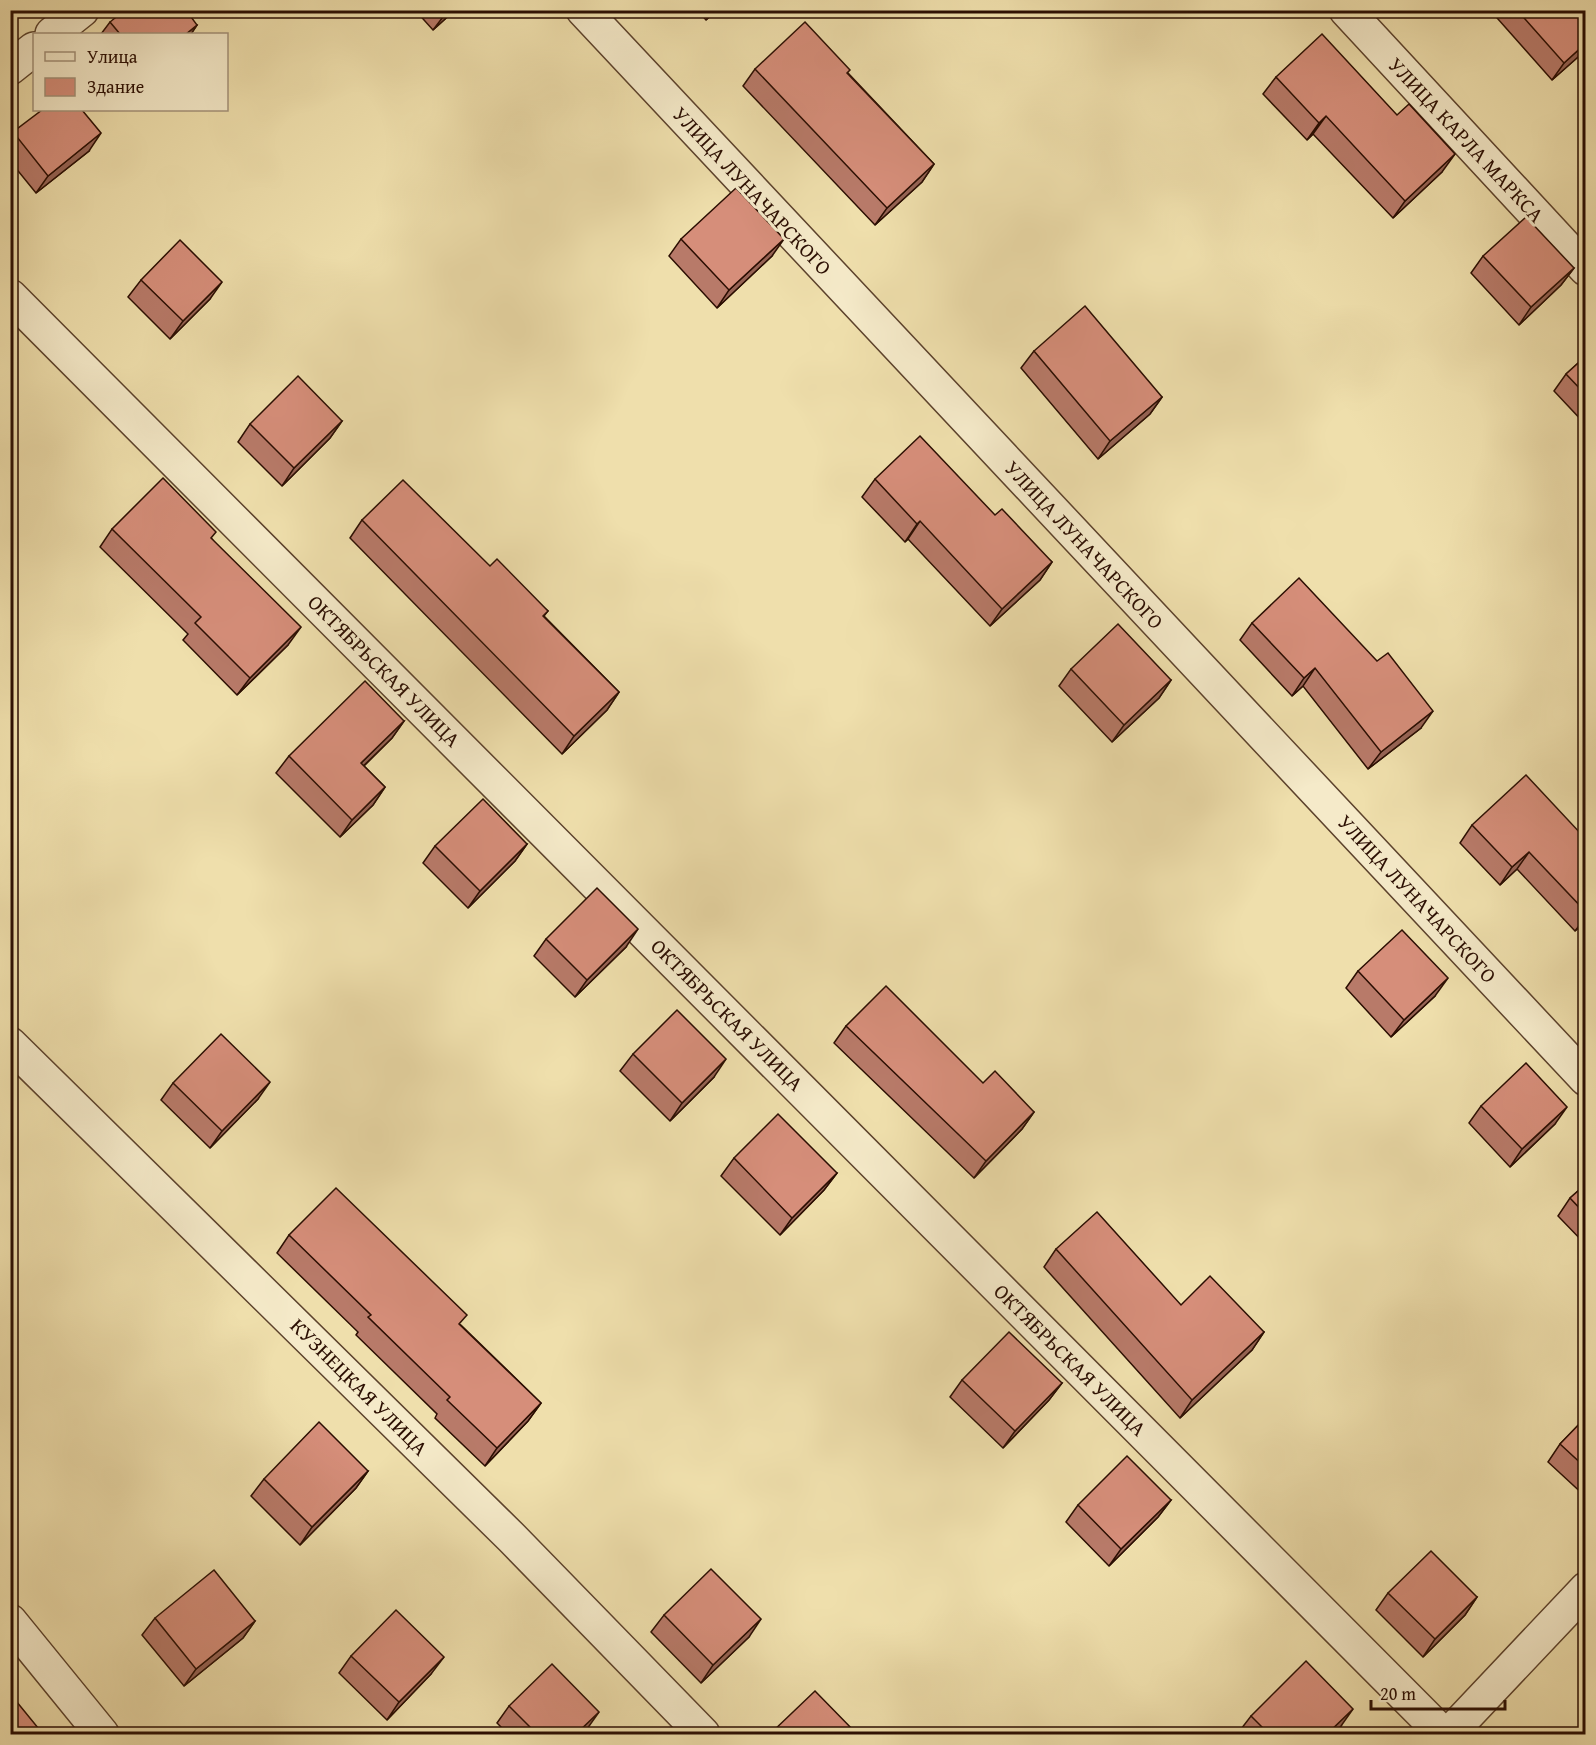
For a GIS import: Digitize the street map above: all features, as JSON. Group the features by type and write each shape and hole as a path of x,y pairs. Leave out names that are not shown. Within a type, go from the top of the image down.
{"street":[{"path":"53,33 82,10"},
{"name":"УЛИЦА ЛУНАЧАРСКОГО","path":"583,10 1586,1079"},
{"name":"УЛИЦА КАРЛА МАРКСА","path":"1346,10 1586,269"},
{"path":"10,68 33,50"},
{"name":"ОКТЯБРЬСКАЯ УЛИЦА","path":"10,296 1443,1734"},
{"name":"КУЗНЕЦКАЯ УЛИЦА","path":"10,1044 512,1538 703,1734"},
{"path":"1449,1734 1586,1589"},
{"path":"10,1621 102,1734"}],"building":[{"path":"125,10 186,10 197,25 187,33 119,33 110,22"},
{"path":"1517,10 1586,10 1586,43 1564,63"},
{"path":"805,22 850,70 847,73 934,164 887,208 755,69"},
{"path":"1322,34 1397,115 1409,104 1455,154 1405,201 1326,116 1319,123 1276,77"},
{"path":"41,111 83,111 101,133 48,176 13,132"},
{"path":"736,188 784,239 729,290 681,239"},
{"path":"1526,217 1574,268 1531,307 1483,256"},
{"path":"180,240 222,282 183,321 141,280"},
{"path":"1085,306 1162,397 1110,441 1034,351"},
{"path":"10,324 16,330 10,336"},
{"path":"1586,356 1586,395 1566,374"},
{"path":"298,376 342,421 294,468 250,424"},
{"path":"920,436 995,515 1002,509 1052,562 1002,609 920,521 917,524 875,479"},
{"path":"163,478 216,532 211,538 301,627 250,678 195,623 201,617 112,529"},
{"path":"403,480 490,566 497,559 548,611 543,616 619,692 574,736 362,520"},
{"path":"1299,578 1377,661 1388,653 1433,711 1381,752 1315,668 1304,678 1252,623"},
{"path":"1118,624 1171,680 1124,725 1071,669"},
{"path":"365,681 404,721 361,763 385,787 352,820 289,756"},
{"path":"1526,775 1582,835 1586,831 1586,912 1529,852 1512,867 1472,825"},
{"path":"483,799 527,844 480,891 435,846"},
{"path":"597,888 638,929 587,980 546,939"},
{"path":"1402,930 1448,978 1404,1020 1358,971"},
{"path":"886,986 983,1083 995,1071 1034,1112 986,1161 846,1026"},
{"path":"677,1010 726,1059 682,1103 633,1054"},
{"path":"221,1034 270,1082 222,1131 173,1083"},
{"path":"1526,1063 1567,1107 1522,1149 1481,1106"},
{"path":"778,1114 837,1173 792,1218 734,1158"},
{"path":"1586,1184 1586,1215 1570,1198"},
{"path":"336,1188 467,1315 459,1324 541,1403 497,1448 447,1400 450,1397 368,1317 371,1315 289,1235"},
{"path":"1097,1212 1181,1305 1210,1276 1264,1332 1192,1400 1056,1249"},
{"path":"1009,1332 1062,1383 1015,1431 962,1380"},
{"path":"1586,1417 1586,1468 1560,1444"},
{"path":"319,1422 368,1471 312,1527 264,1479"},
{"path":"1127,1456 1171,1500 1121,1549 1078,1505"},
{"path":"1431,1551 1477,1597 1435,1639 1388,1593"},
{"path":"711,1569 761,1619 713,1665 664,1615"},
{"path":"214,1570 255,1621 196,1669 155,1618"},
{"path":"396,1610 444,1657 399,1702 351,1656"},
{"path":"1306,1661 1353,1709 1327,1734 1269,1734 1251,1716"},
{"path":"552,1664 599,1712 576,1734 537,1734 509,1706"},
{"path":"815,1691 857,1734 770,1734"},
{"path":"10,1696 12,1696 43,1734 10,1734"}]}
